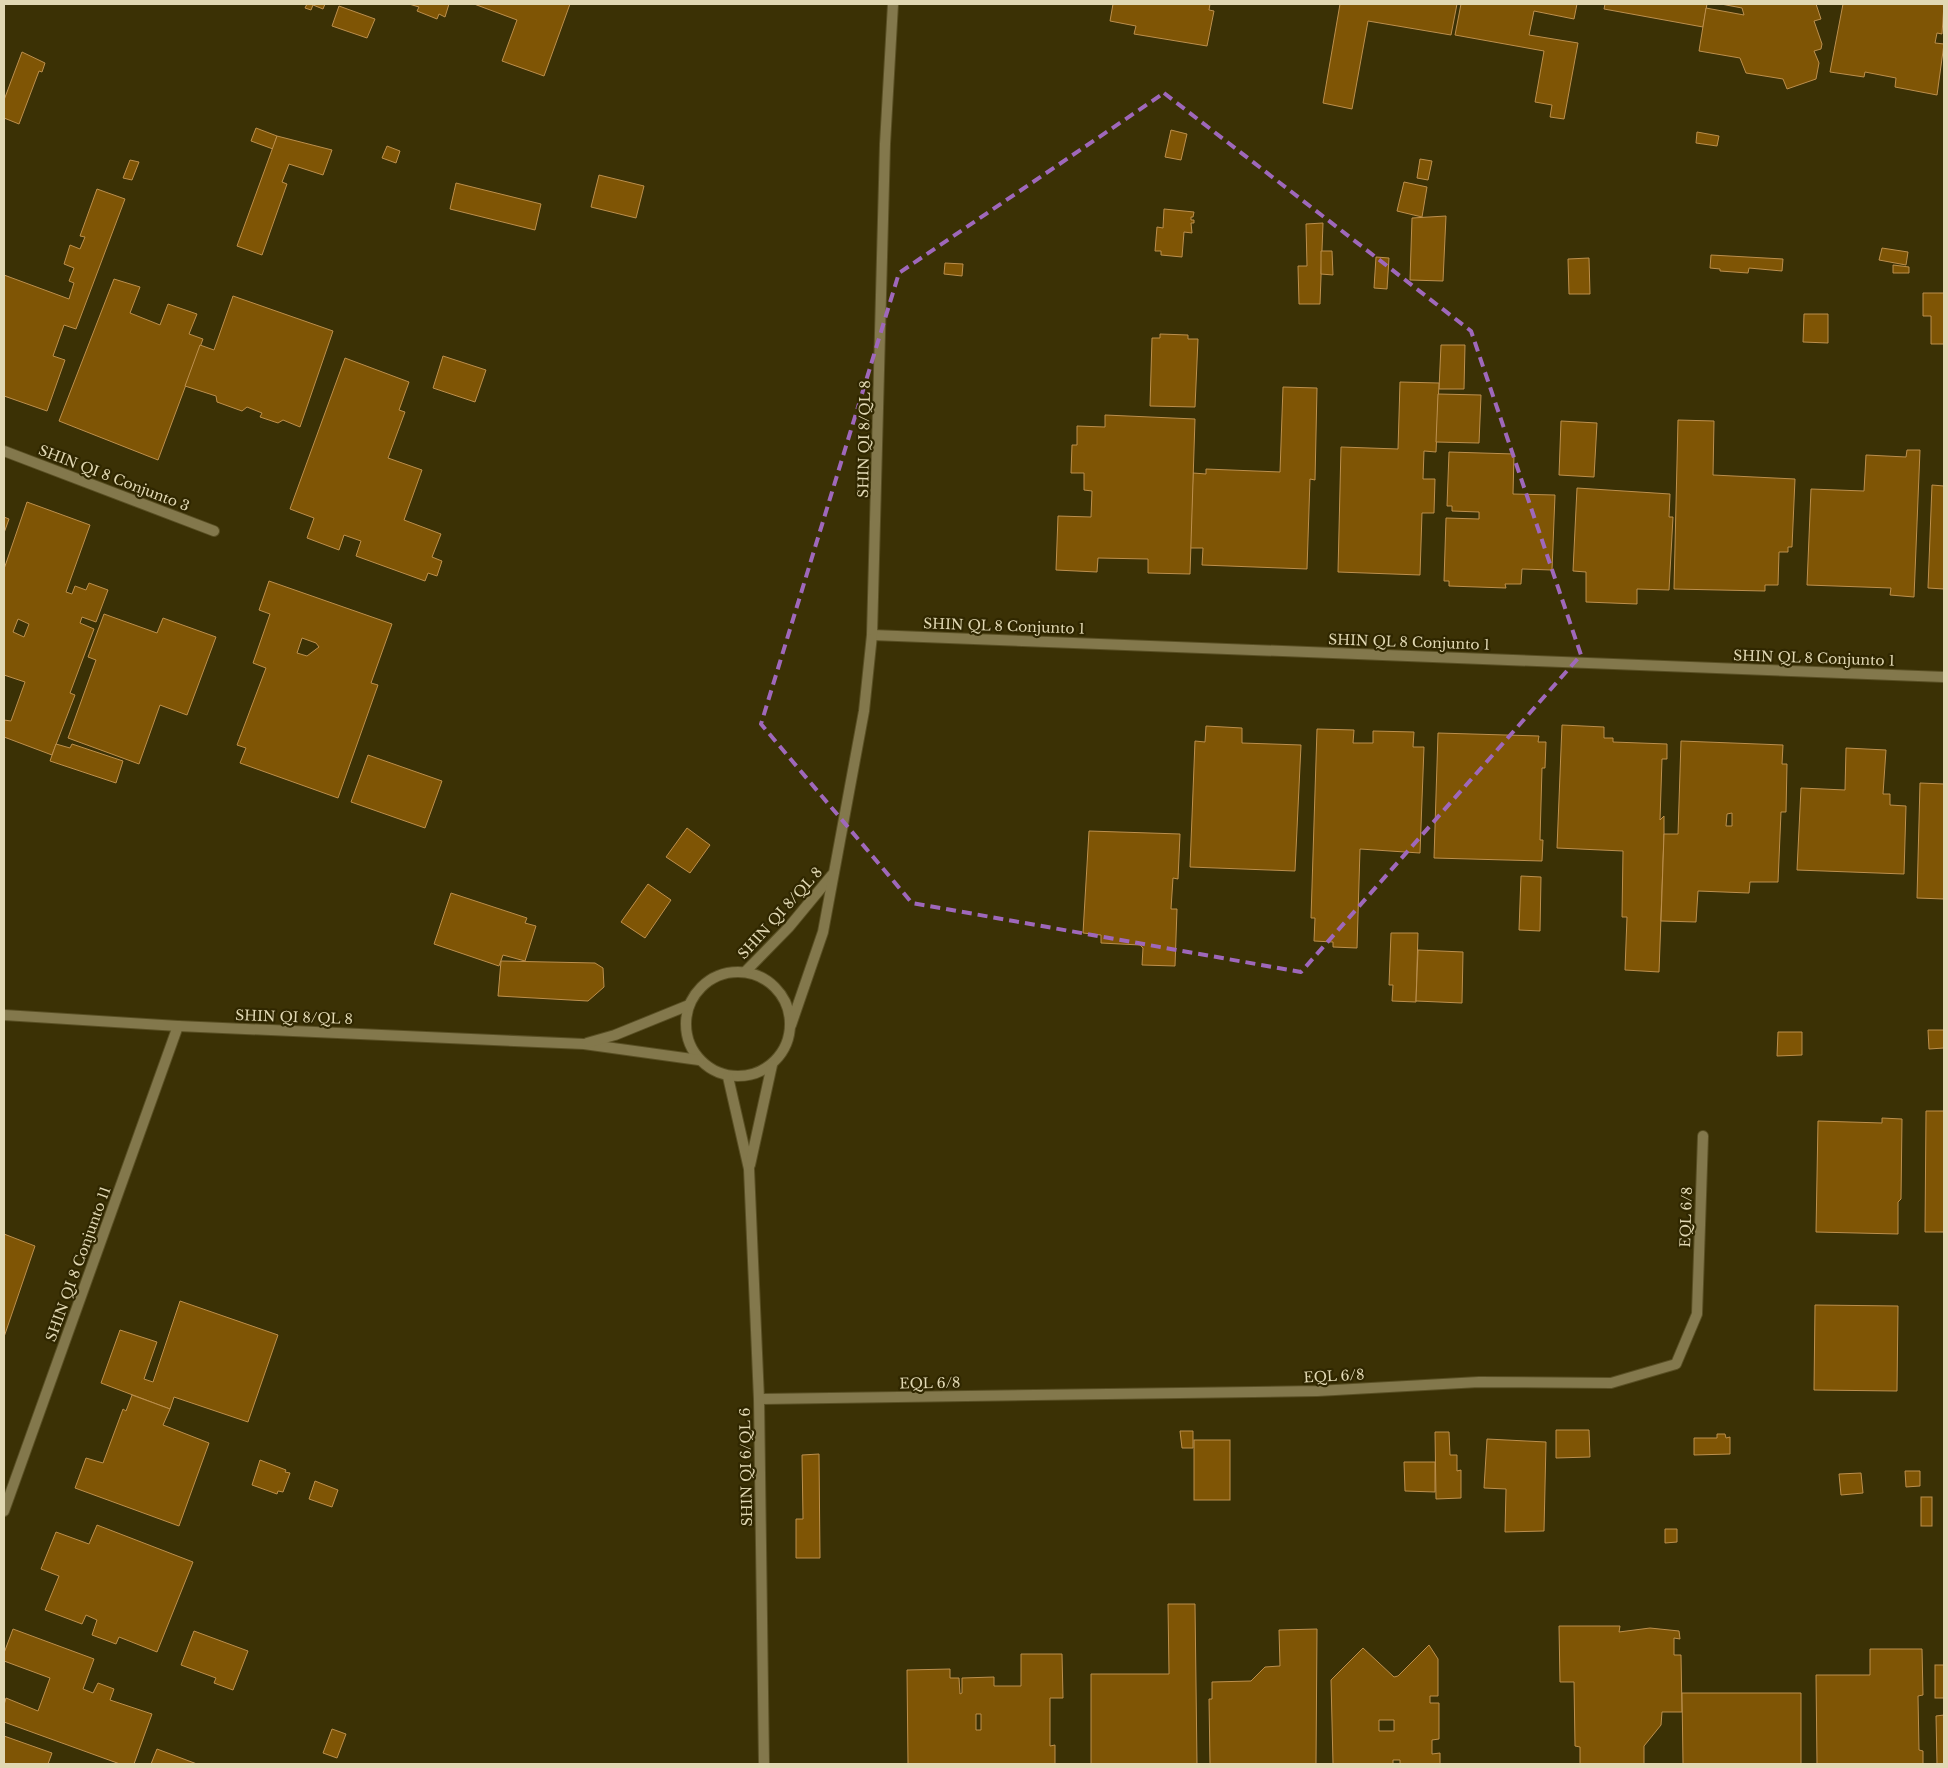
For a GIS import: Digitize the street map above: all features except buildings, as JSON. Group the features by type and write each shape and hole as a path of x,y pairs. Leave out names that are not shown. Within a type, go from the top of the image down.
{"street":[{"name":"SHIN QI 8/QL 8","path":"791,1024 823,932 864,711 872,634 885,144 893,4"},
{"name":"SHIN QI 8 Conjunto 3","path":"4,451 214,531"},
{"name":"SHIN QL 8 Conjunto 1","path":"872,634 1944,676"},
{"name":"SHIN QI 8/QL 8","path":"745,972 789,927 834,872"},
{"path":"745,972 769,981 785,1000 791,1024 786,1047 772,1065 751,1076 728,1077 712,1071 699,1060 686,1034 689,1005 702,985 722,974 745,972"},
{"name":"SHIN QI 8/QL 8","path":"584,1044 615,1035 689,1005"},
{"name":"SHIN QI 8/QL 8","path":"4,1015 178,1026 584,1044 699,1060"},
{"name":"SHIN QI 8 Conjunto 11","path":"4,1511 178,1026"},
{"name":"SHIN QI 6/QL 6","path":"750,1169 772,1065"},
{"name":"SHIN QI 6/QL 6","path":"728,1077 750,1169 759,1399 764,1764"},
{"name":"EQL 6/8","path":"759,1399 1317,1391 1479,1382 1611,1383 1676,1364 1697,1314 1703,1136"}],"highlighted area":[{"path":"1164,93 1471,331 1581,655 1301,972 912,903 761,724 899,273"}]}
